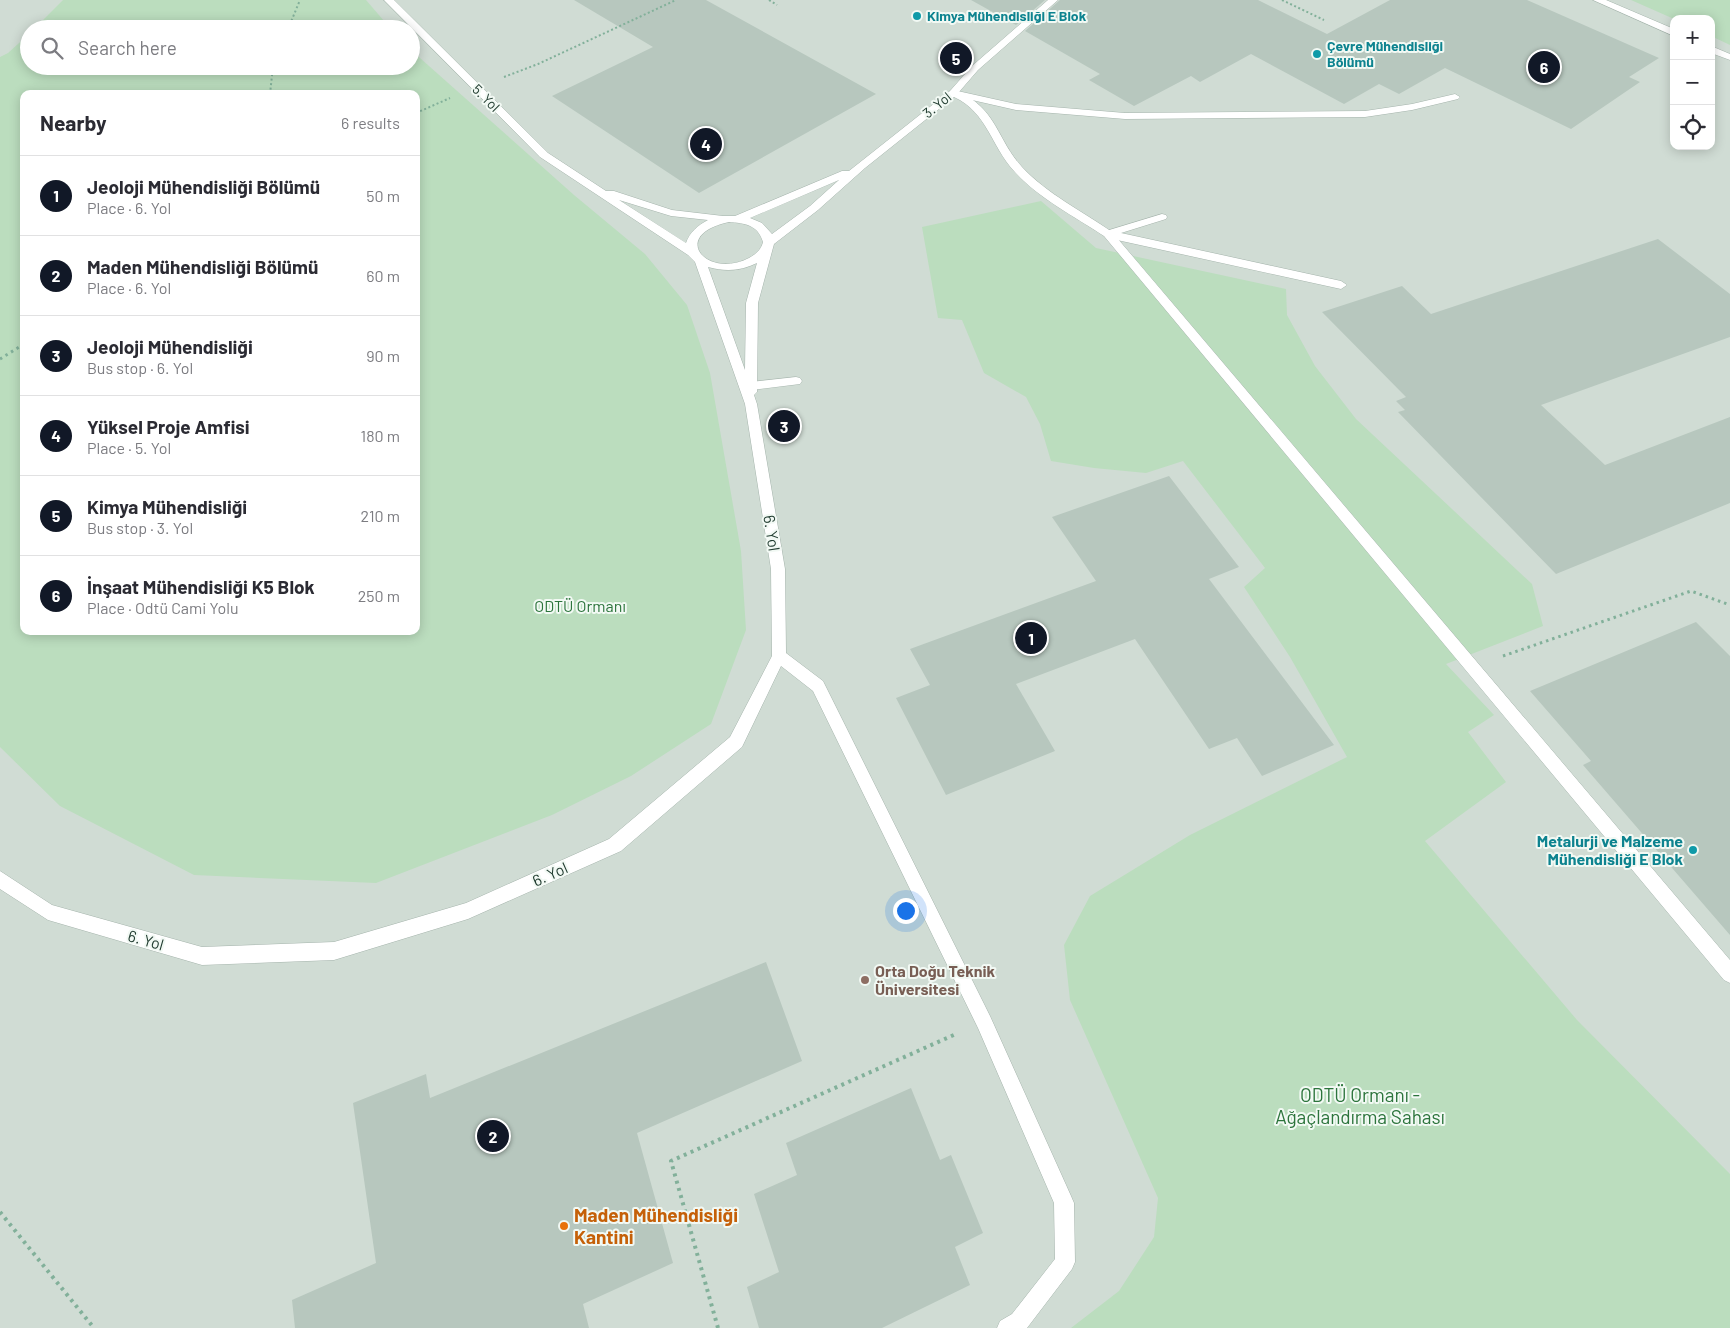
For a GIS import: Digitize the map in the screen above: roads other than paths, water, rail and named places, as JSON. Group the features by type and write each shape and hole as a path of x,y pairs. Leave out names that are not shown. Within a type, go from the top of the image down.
{"street":[{"name":"5. Yol","path":"389,0 409,20"},
{"name":"3. Yol","path":"767,247 861,166 953,93 975,68 1053,0"},
{"path":"1598,0 1670,31"},
{"name":"5. Yol","path":"420,32 544,155 697,257"},
{"path":"1715,51 1730,57"},
{"path":"953,93 1016,106 1125,116 1365,114 1412,107 1455,97"},
{"path":"953,93 973,103 982,112 994,129 1004,150 1024,175 1108,234 1730,974"},
{"name":"3. Yol","path":"739,218 861,166"},
{"name":"5. Yol","path":"590,186 671,213 724,218"},
{"path":"1108,234 1162,217"},
{"path":"724,218 739,218 752,221 761,227 767,234 767,247 748,263 736,267 717,266 697,257 690,245 693,236 700,228 710,222 724,218"},
{"path":"1108,234 1341,285"},
{"name":"6. Yol","path":"0,879 48,912 202,956 334,951 468,911 615,845 736,742 779,656 778,569 751,404 752,303 767,247"},
{"name":"6. Yol","path":"697,257 751,404"},
{"path":"751,386 796,382"},
{"path":"779,656 818,686 984,1022 1064,1203 1064,1262 1019,1322 1006,1328"}],"place":[{"name":"Kimya Mühendisliği E Blok","path":"917,16"},
{"name":"Çevre Mühendisliği Bölümü","path":"1317,54"},
{"name":"Kimya Mühendisliği","path":"956,58"},
{"name":"İnşaat Mühendisliği K5 Blok","path":"1544,67"},
{"name":"Yüksel Proje Amfisi","path":"706,144"},
{"name":"Jeoloji Mühendisliği","path":"784,426"},
{"name":"Jeoloji Mühendisliği Bölümü","path":"1031,638"},
{"name":"Metalurji ve Malzeme Mühendisliği E Blok","path":"1693,850"},
{"name":"Orta Doğu Teknik Üniversitesi","path":"865,980"},
{"name":"Maden Mühendisliği Bölümü","path":"493,1136"},
{"name":"Maden Mühendisliği Kantini","path":"564,1226"}],"park label":[{"name":"ODTÜ Ormanı","path":"580,606"},
{"name":"ODTÜ Ormanı - Ağaçlandırma Sahası","path":"1360,1106"}]}
